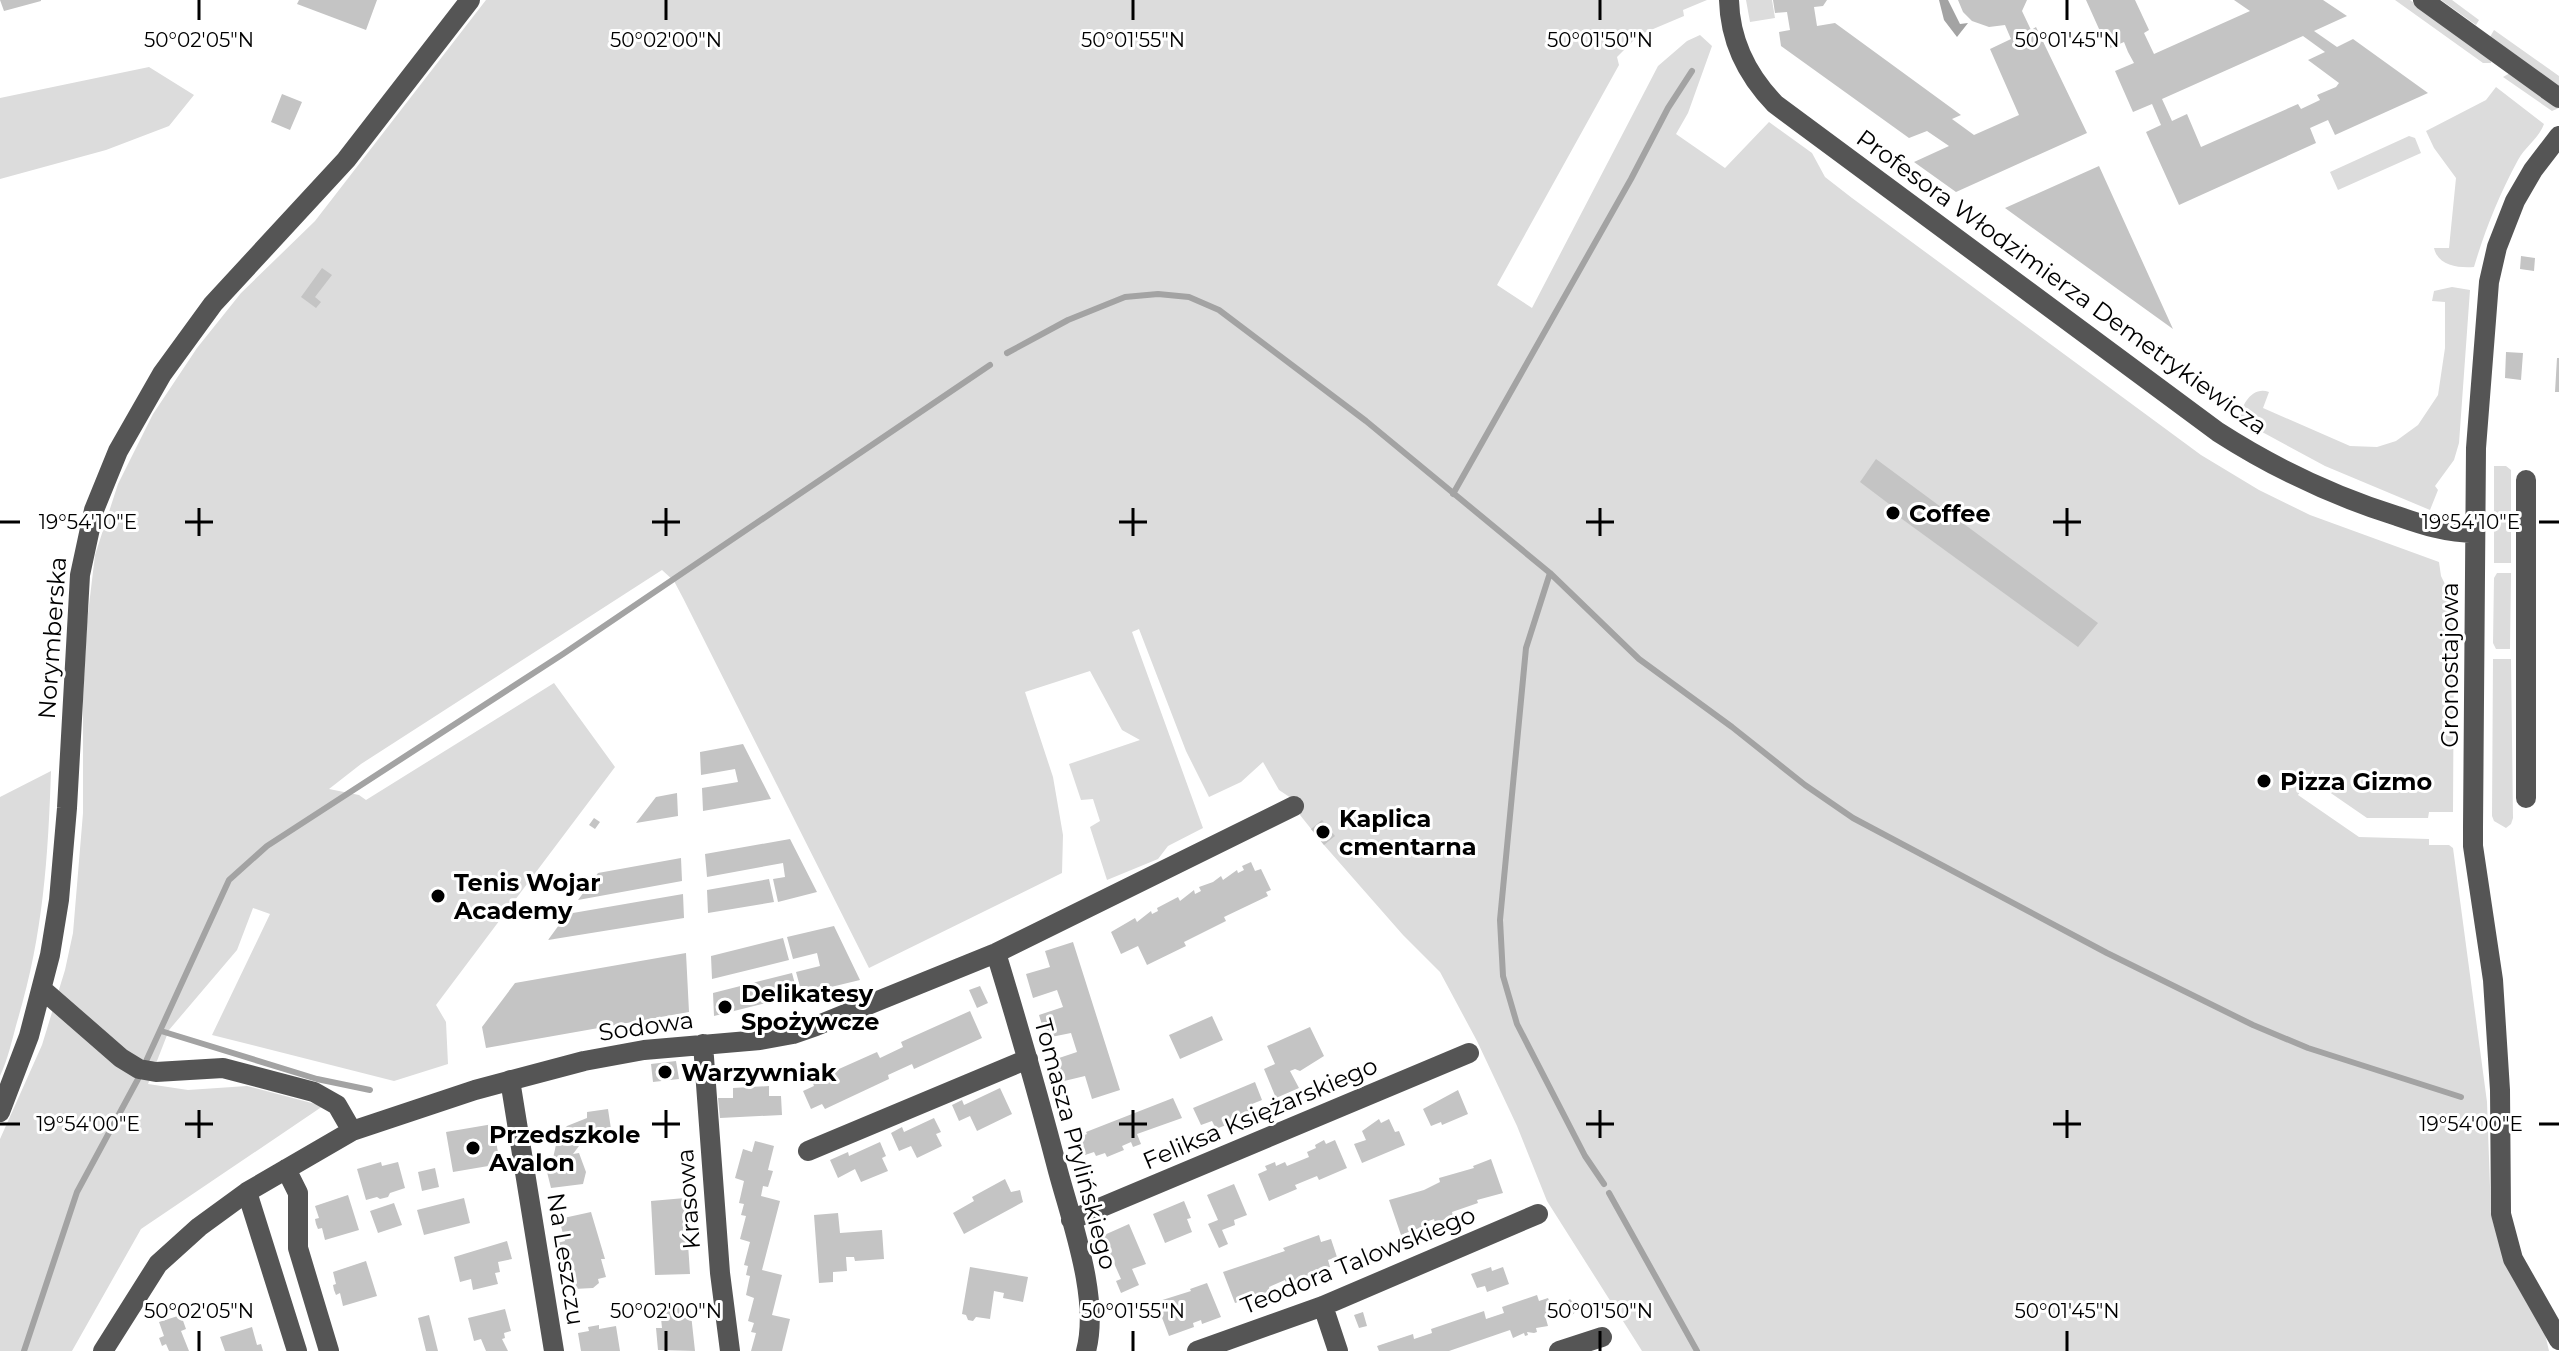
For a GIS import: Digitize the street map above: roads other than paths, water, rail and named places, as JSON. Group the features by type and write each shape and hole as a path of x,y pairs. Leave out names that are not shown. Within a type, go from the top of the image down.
{"street":[{"name":"Norymberska","path":"0,1112 43,990 59,900 64,846 80,575 94,510 118,451 162,374 197,324 346,160 470,0"},
{"name":"Profesora Włodzimierza Demetrykiewicza","path":"1729,0 1730,16 1741,55 1763,91 1775,104 2218,432 2284,470 2358,504 2444,531 2475,533"},
{"path":"2423,0 2559,98"},
{"name":"Gronostajowa","path":"2559,136 2533,170 2515,201 2497,247 2489,282 2476,448 2473,846 2493,980 2500,1090 2501,1214 2513,1259 2559,1340"},
{"path":"2526,480 2526,798"},
{"name":"Sodowa","path":"103,1351 158,1264 199,1227 247,1192 352,1131 510,1080 584,1061 644,1050 760,1040 793,1034 996,953 1294,806"},
{"name":"Tomasza Prylińskiego","path":"996,953 1028,1059 1087,1288 1089,1338 1086,1351"},
{"path":"43,990 121,1058 139,1069 156,1072 223,1068 286,1083 314,1092 337,1105 352,1131"},
{"name":"Krasowa","path":"703,1044 720,1273 730,1351"},
{"name":"Feliksa Księżarskiego","path":"1071,1220 1469,1053"},
{"path":"808,1151 1028,1059"},
{"name":"Na Leszczu","path":"510,1080 554,1351"},
{"path":"286,1169 298,1193 298,1248 329,1351"},
{"path":"247,1192 297,1351"},
{"name":"Teodora Talowskiego","path":"1197,1351 1323,1306 1538,1214"},
{"path":"1323,1306 1338,1351"},
{"path":"1559,1351 1602,1337"}],"waterway":[{"path":"1453,494 1668,108 1692,71"},
{"path":"1007,353 1068,320 1125,297 1158,294 1189,297 1219,310 1366,421 1550,573 1639,659 1853,818 2107,953 2253,1025 2308,1048 2461,1097"},
{"path":"147,1059 229,880 267,846 563,654 990,365"},
{"path":"1550,573 1526,648 1500,920 1503,976 1517,1024 1585,1156 1604,1184"},
{"path":"161,1031 317,1079 370,1090"},
{"path":"24,1351 77,1192 138,1079"},
{"path":"1609,1193 1697,1351"}],"place":[{"name":"Coffee","path":"1893,513"},
{"name":"Pizza Gizmo","path":"2264,781"},
{"name":"Kaplica cmentarna","path":"1323,832"},
{"name":"Tenis Wojar Academy","path":"438,896"},
{"name":"Delikatesy Spożywcze","path":"725,1007"},
{"name":"Warzywniak","path":"665,1072"},
{"name":"Przedszkole Avalon","path":"473,1148"}]}
